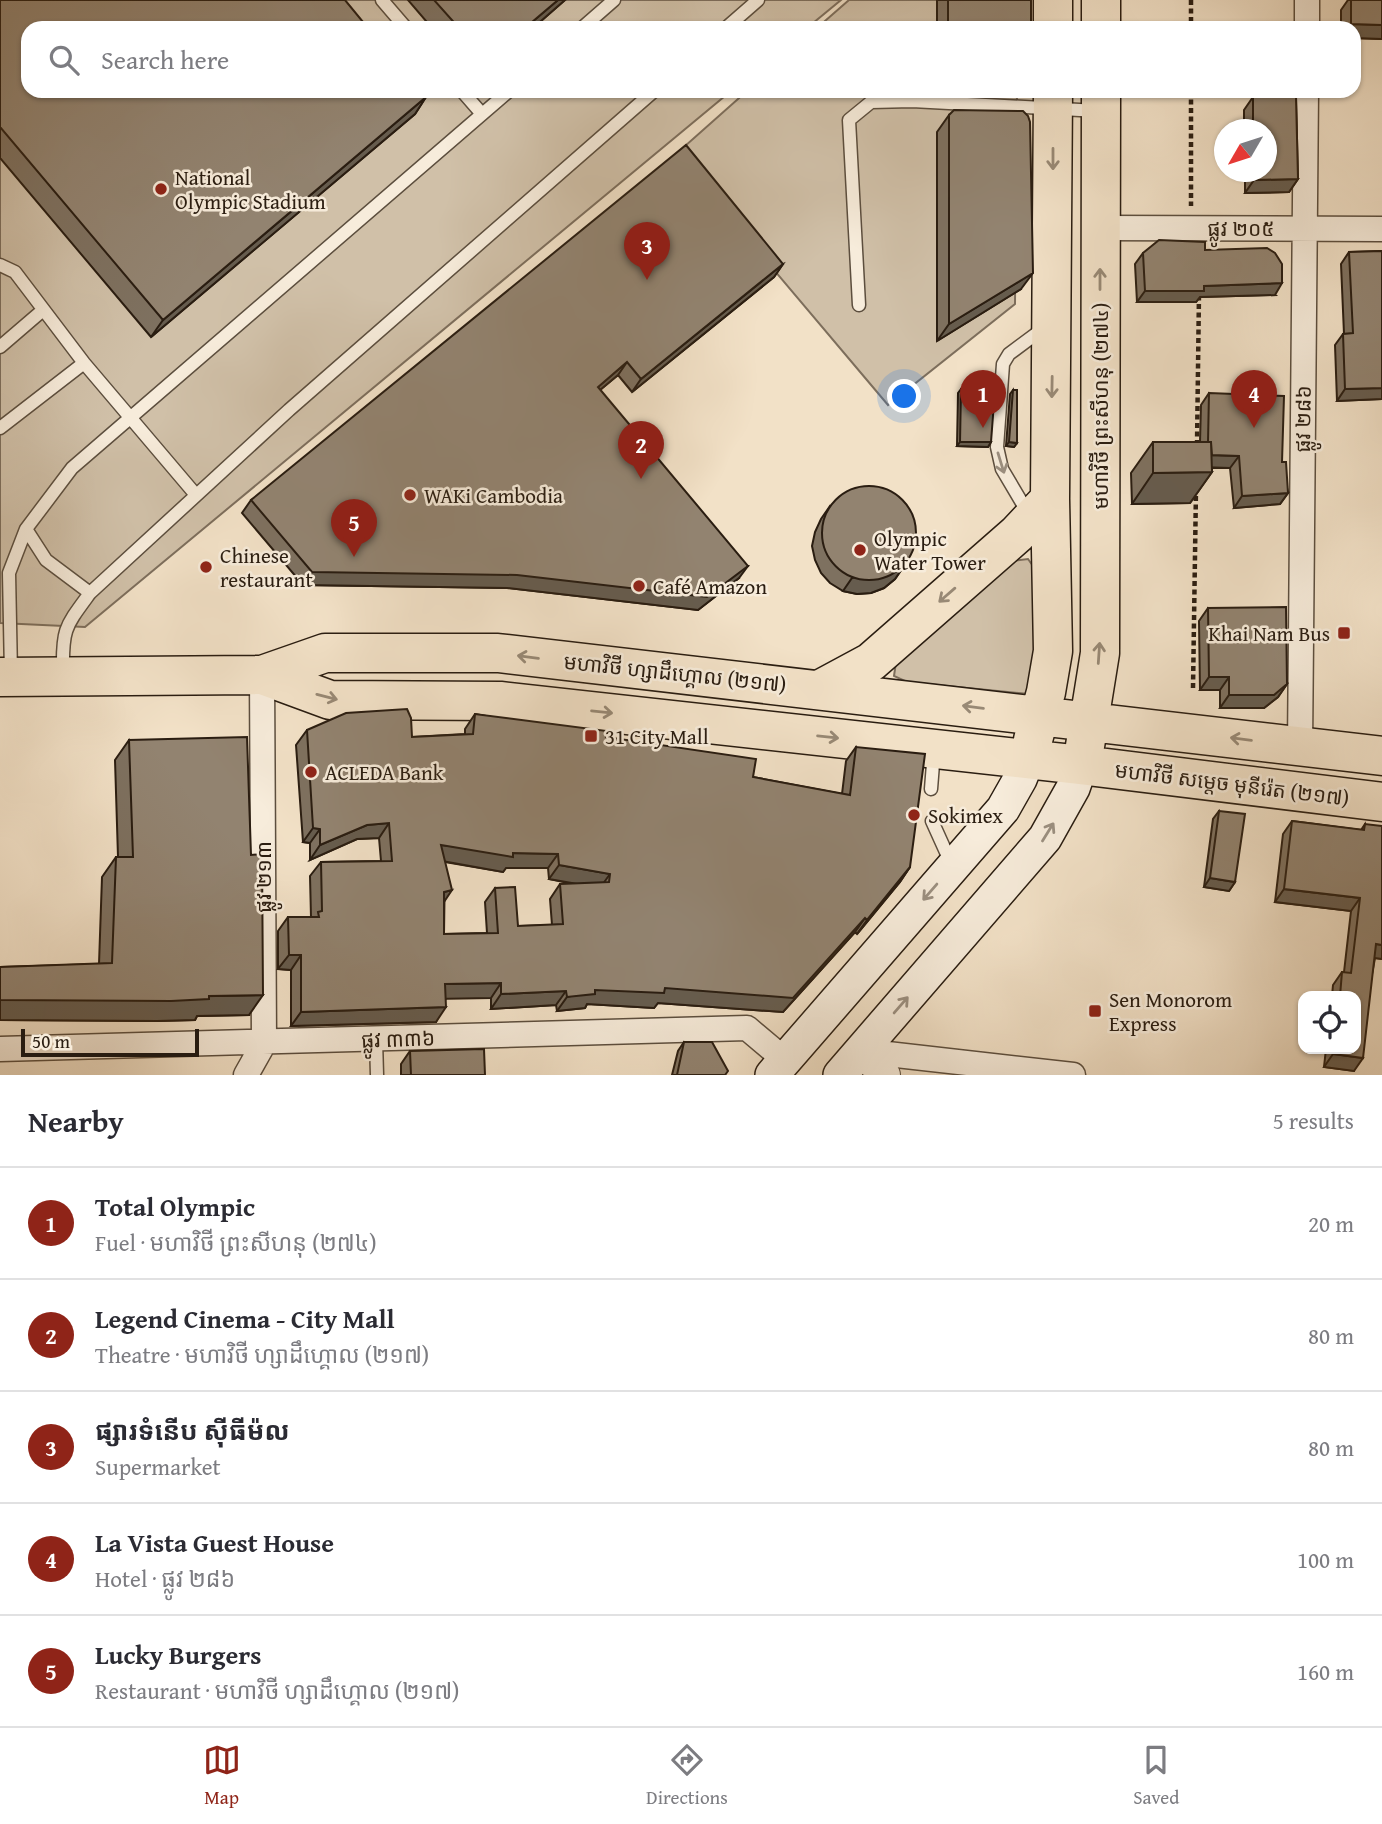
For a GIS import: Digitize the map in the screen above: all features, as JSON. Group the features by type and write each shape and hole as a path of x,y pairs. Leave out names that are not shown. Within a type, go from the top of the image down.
{"main road":[{"path":"1053,0 1053,21"},
{"path":"1101,0 1101,21"},
{"path":"779,1067 1003,809 1020,779 1041,715 1053,651 1051,552 1041,509 1053,322 1053,101"},
{"name":"មហាវិថី ព្រះសីហនុ (២៧៤)","path":"1081,765 1100,653 1101,101"},
{"path":"819,690 871,662 1041,509"},
{"name":"មហាវិថី ហ្សាដឹហ្គោល (២១៧)","path":"5,677 262,675 325,653 498,653 1090,721"},
{"name":"មហាវិថី ហ្សាដឹហ្គោល (២១៧)","path":"262,675 330,700 500,701 1081,765"},
{"path":"1090,721 1382,756"},
{"path":"850,1063 1045,838 1073,789 1081,765"},
{"name":"មហាវិថី សម្តេច មុនីរ៉េត (២១៧)","path":"1081,765 1382,802"}],"street":[{"path":"1307,0 1307,21"},
{"name":"ផ្លូវ ២៨៦","path":"1300,747 1306,98"},
{"name":"ផ្លូវ ២០៥","path":"1101,228 1382,229"},
{"name":"ផ្លូវ ២១៣","path":"246,1075 264,1043 262,675"},
{"name":"ផ្លូវ ៣៣៦","path":"0,1049 747,1028 779,1067"},
{"path":"850,1063 1073,1075"},
{"path":"850,1063 885,1075"}],"lane":[{"path":"382,0 400,21"},
{"path":"590,21 614,0"},
{"path":"734,21 758,0"},
{"path":"468,98 482,114"},
{"path":"5,677 5,574 26,529 72,467 501,98"},
{"path":"63,676 64,635 68,624 90,593 289,410 646,98"},
{"path":"859,304 849,120 871,102 1101,101"},
{"path":"0,265 15,272 84,363 196,495"},
{"path":"0,347 43,310"},
{"path":"1041,509 1002,469 997,447 1003,364 1009,354 1053,322"},
{"path":"0,428 84,363"},
{"path":"26,529 47,560 90,593"},
{"path":"932,789 934,749"},
{"path":"932,821 946,852 956,863"},
{"path":"376,1040 377,1075"}],"path":[{"path":"1191,0 1191,21"},
{"path":"1191,98 1191,228"},
{"path":"1197,451 1199,284"},
{"path":"1193,688 1196,479"}],"shaded area":[{"path":"0,0 841,0 816,21 21,21 21,98 723,98 85,627 0,623"},
{"path":"849,0 1017,0 1017,21 825,21"},
{"path":"739,98 1017,98 1015,304 888,405 676,154"},
{"path":"1028,559 1038,573 1037,640 1029,694 907,682 894,676 896,662 1012,561"}],"building":[{"path":"0,0 345,0 362,21 21,21 21,98 425,98 163,320 0,127"},
{"path":"434,0 558,0 533,21 453,21"},
{"path":"948,0 1031,0 1031,21 948,21"},
{"path":"1351,0 1382,0 1382,25 1351,21"},
{"path":"1253,98 1296,98 1298,179 1277,179 1277,119 1253,119"},
{"path":"954,110 1023,111 1028,116 1033,273 949,324 949,115"},
{"path":"686,145 783,264 641,379 627,362 598,387 748,566 707,597 517,575 312,572 251,500"},
{"path":"1159,240 1205,242 1205,250 1267,248 1275,253 1282,264 1282,283 1204,286 1204,291 1145,291 1143,253"},
{"path":"1382,251 1382,388 1345,389 1343,334 1353,333 1349,252"},
{"path":"961,389 995,389 991,442 960,442"},
{"path":"1013,390 1017,390 1017,443 1009,442"},
{"path":"1209,393 1284,396 1282,462 1286,462 1288,493 1242,496 1239,456 1212,455 1211,442 1208,442"},
{"path":"1153,442 1211,442 1212,472 1153,473"},
{"name":"Olympic Water Tower","path":"869,486 887,489 902,500 913,515 916,533 913,551 902,566 887,577 869,580 851,577 836,566 825,551 822,533 825,515 836,500 851,489"},
{"path":"1286,607 1287,684 1274,695 1229,695 1229,677 1209,677 1208,608"},
{"path":"407,709 411,718 412,737 473,734 475,714 607,731 606,737 756,759 753,777 850,795 856,747 925,754 910,867 867,920 865,918 793,998 665,988 664,993 595,990 595,994 567,997 566,991 501,994 501,983 445,984 446,1007 301,1012 301,955 289,955 288,917 319,917 318,912 322,911 321,862 392,861 389,823 367,825 320,845 320,829 313,828 307,730 346,713","holes":["441,845 513,857 513,853 558,854 559,865 610,874 609,882 560,884 563,924 518,926 515,887 495,888 498,933 444,934 444,892 452,890"]},
{"path":"247,737 251,855 262,854 263,995 209,996 209,999 171,1001 0,1000 0,967 112,963 116,857 133,857 129,740"},
{"path":"1219,811 1245,814 1235,882 1210,878"},
{"path":"1292,821 1364,830 1365,824 1382,826 1382,945 1376,944 1363,1058 1333,1054 1361,1054 1361,991 1340,991 1342,972 1351,973 1360,898 1284,889"},
{"path":"684,1042 712,1042 728,1071 725,1075 677,1075"},
{"path":"484,1049 485,1075 411,1075 410,1051"}],"place":[{"name":"National Olympic Stadium","path":"161,189"},
{"name":"ផ្សារទំនើប ស៊ីធីម៉ល","path":"647,280"},
{"name":"Total Olympic","path":"983,428"},
{"name":"La Vista Guest House","path":"1254,428"},
{"name":"Legend Cinema - City Mall","path":"641,479"},
{"name":"WAKi Cambodia","path":"410,495"},
{"name":"Olympic Water Tower","path":"860,550"},
{"name":"Lucky Burgers","path":"354,557"},
{"name":"Chinese restaurant","path":"206,567"},
{"name":"Café Amazon","path":"639,586"},
{"name":"Khai Nam Bus","path":"1344,633"},
{"name":"31 City Mall","path":"591,736"},
{"name":"ACLEDA Bank","path":"311,772"},
{"name":"Sokimex","path":"914,815"},
{"name":"Sen Monorom Express","path":"1095,1011"}]}
